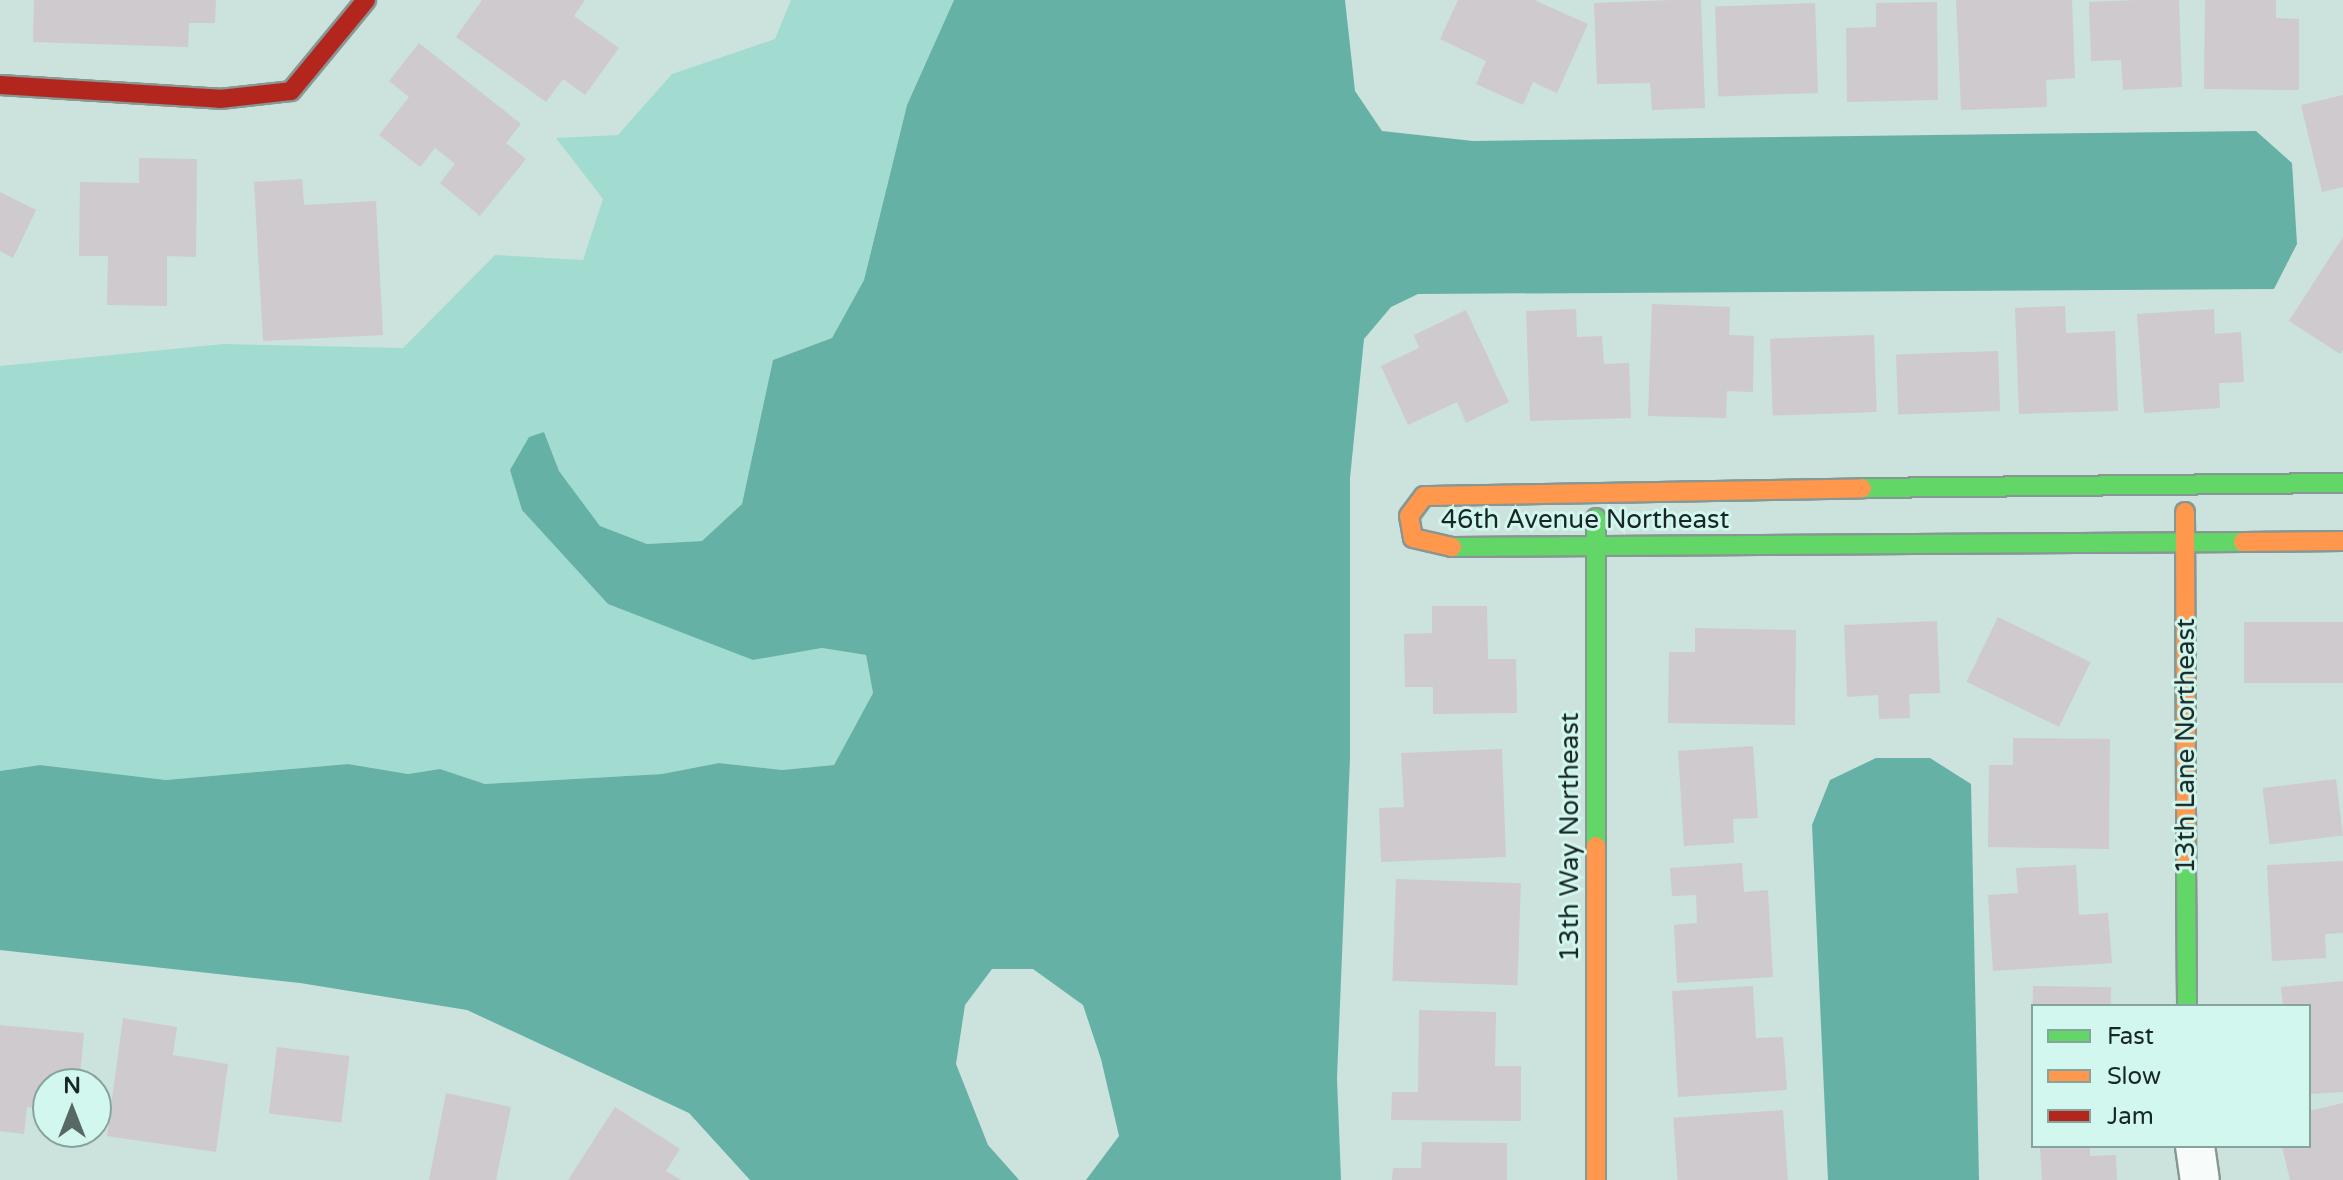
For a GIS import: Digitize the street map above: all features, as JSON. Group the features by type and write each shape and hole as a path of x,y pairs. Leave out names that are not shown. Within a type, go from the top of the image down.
{"street":[{"path":"0,85 8,91 220,99 291,91 366,0"},
{"name":"46th Avenue Northeast","path":"2343,483 1439,493 1424,496 1409,516 1413,538 1434,547 2343,541"},
{"name":"13th Lane Northeast","path":"2184,485 2187,1004"},
{"name":"13th Way Northeast","path":"1596,493 1596,1180"},
{"path":"2195,1148 2200,1180"}],"green space":[{"path":"791,0 954,0 907,105 864,280 832,338 773,360 742,504 703,541 647,544 600,526 559,471 544,432 510,470 696,636 753,660 822,648 866,655 873,693 834,765 782,770 719,763 662,774 485,784 440,769 408,774 348,764 166,780 41,765 0,771 0,366 224,344 403,348 495,255 583,260 603,199 556,138 618,135 672,74 775,39"}],"water":[{"path":"954,0 1345,0 1355,91 1382,131 1473,141 2256,131 2292,163 2297,244 2274,289 1418,294 1391,307 1364,339 1350,478 1350,758 1337,1078 1341,1180 1086,1180 1119,1136 1101,1059 1083,1005 1033,969 992,969 965,1005 956,1064 988,1145 1019,1180 750,1180 689,1113 467,1010 300,983 0,950 0,771 40,765 166,780 348,764 408,774 440,769 485,784 662,774 719,763 782,770 834,765 873,693 866,655 822,648 753,660 608,604 522,510 510,470 529,437 544,432 559,471 600,526 647,544 702,541 742,504 773,360 832,338 864,280 907,105"},
{"path":"1876,758 1930,758 1971,784 1979,1180 1828,1180 1812,825 1830,780"}],"building":[{"path":"34,0 216,0 215,23 189,23 188,47 33,42"},
{"path":"482,0 585,0 574,16 619,48 585,95 563,79 546,102 456,37"},
{"path":"1458,0 1534,0 1588,24 1557,93 1533,82 1523,105 1476,84 1486,61 1440,39"},
{"path":"1701,0 1705,108 1652,110 1650,83 1597,84 1594,3"},
{"path":"1956,0 2072,0 2075,78 2046,80 2047,107 1961,110"},
{"path":"2179,0 2182,87 2123,90 2121,60 2091,61 2089,2"},
{"path":"2205,0 2276,0 2276,18 2299,19 2299,90 2204,89"},
{"path":"1937,2 1938,100 1847,102 1846,28 1876,27 1876,3"},
{"path":"1815,3 1818,93 1718,96 1715,6"},
{"path":"419,43 521,124 506,143 526,159 480,216 440,183 455,164 435,148 420,167 379,135 409,97 389,81"},
{"path":"2343,95 2343,187 2322,192 2301,105"},
{"path":"139,158 197,159 196,257 167,256 167,306 107,305 108,256 79,256 80,182 139,183"},
{"path":"302,179 304,205 376,201 383,335 263,341 254,182"},
{"path":"0,192 36,210 13,258 0,251"},
{"path":"2343,237 2343,350 2340,354 2289,321"},
{"path":"1652,304 1730,307 1729,335 1754,336 1753,392 1727,391 1726,418 1648,416"},
{"path":"2065,306 2066,333 2115,331 2118,411 2019,414 2015,308"},
{"path":"1576,309 1577,337 1602,336 1604,364 1629,363 1631,418 1530,421 1526,311"},
{"path":"2214,309 2215,334 2241,332 2244,382 2219,383 2220,408 2144,413 2137,314"},
{"path":"1466,310 1509,402 1466,423 1457,402 1408,425 1381,366 1419,348 1414,335"},
{"path":"1874,335 1877,412 1773,416 1770,339"},
{"path":"1998,351 2000,411 1898,415 1896,355"},
{"path":"1432,606 1487,606 1488,659 1516,659 1517,713 1433,714 1433,687 1405,687 1404,634 1432,633"},
{"path":"1998,617 2091,662 2059,727 1966,682"},
{"path":"1937,621 1940,693 1909,694 1910,718 1879,719 1878,695 1847,697 1844,625"},
{"path":"2244,622 2343,622 2343,683 2244,683"},
{"path":"1695,628 1796,630 1795,725 1668,723 1669,652 1695,652"},
{"path":"2013,738 2110,739 2109,849 1988,847 1989,765 2013,765"},
{"path":"1753,746 1758,818 1733,819 1734,843 1684,846 1678,751"},
{"path":"1502,749 1506,857 1381,862 1379,808 1404,807 1401,753"},
{"path":"2336,779 2343,836 2269,845 2263,788"},
{"path":"2343,861 2343,933 2325,934 2326,958 2272,961 2267,865"},
{"path":"1742,863 1744,892 1768,890 1773,977 1677,983 1674,925 1697,923 1696,895 1672,896 1670,868"},
{"path":"2076,865 2079,915 2108,913 2112,963 1993,971 1988,895 2018,893 2016,868"},
{"path":"1396,879 1521,883 1517,985 1392,981"},
{"path":"2343,981 2343,1092 2311,1094 2311,1004 2283,1004 2281,987"},
{"path":"1753,986 1756,1038 1783,1037 1787,1090 1678,1097 1672,991"},
{"path":"2033,986 2111,987 2111,1004 2033,1004"},
{"path":"1419,1010 1496,1012 1495,1066 1521,1066 1521,1121 1391,1120 1392,1092 1418,1092"},
{"path":"123,1018 177,1027 173,1055 228,1064 216,1152 112,1137 112,1099"},
{"path":"0,1025 84,1033 81,1068 32,1068 32,1107 27,1107 24,1134 0,1131"},
{"path":"277,1047 349,1056 341,1122 269,1114"},
{"path":"446,1093 511,1107 496,1180 429,1180"},
{"path":"2343,1103 2343,1180 2290,1180 2282,1148 2311,1148 2311,1111"},
{"path":"615,1107 680,1149 666,1171 681,1180 568,1180"},
{"path":"1783,1110 1788,1180 1678,1180 1673,1118"},
{"path":"1422,1142 1507,1143 1507,1180 1392,1180 1393,1168 1421,1168"},
{"path":"2040,1148 2090,1148 2090,1156 2116,1155 2117,1180 2042,1180"}],"traffic: fast":[{"path":"1862,488 2343,483"},
{"path":"1596,518 1596,846"},
{"path":"1452,547 2243,542"},
{"path":"2186,860 2187,1004"}],"traffic: slow":[{"path":"1452,547 1413,538 1409,516 1424,496 1862,488"},
{"path":"2185,512 2186,860"},
{"path":"2243,542 2343,541"},
{"path":"1596,846 1596,1180"}],"traffic: jam":[{"path":"0,85 220,99 291,91 366,0"}]}
